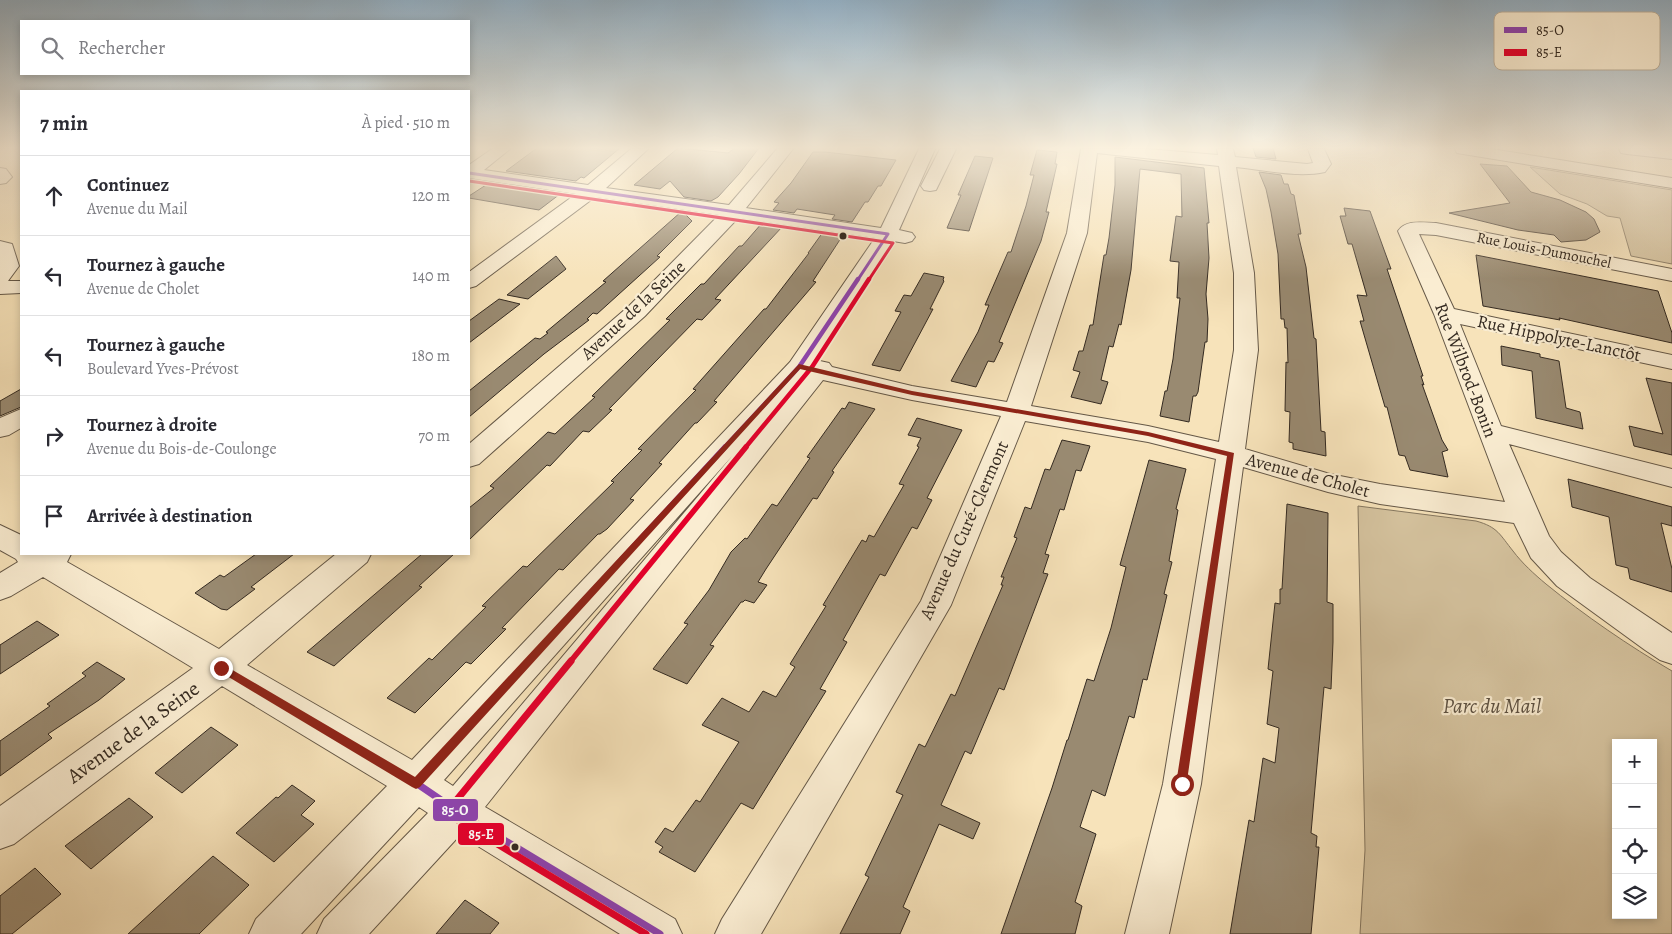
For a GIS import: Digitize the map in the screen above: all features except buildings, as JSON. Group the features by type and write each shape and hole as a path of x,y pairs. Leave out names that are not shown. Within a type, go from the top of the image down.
{"street":[{"path":"470,281 590,193"},
{"path":"603,193 733,212 902,231"},
{"name":"Avenue de la Seine","path":"470,457 637,311 733,212 749,193"},
{"path":"339,934 457,811 808,369 902,231 914,193"},
{"path":"924,198 927,193"},
{"name":"Avenue du Curé-Clermont","path":"737,934 935,605 1016,412 1078,233 1083,193"},
{"path":"1147,934 1182,784 1231,454 1245,340 1244,274 1232,193"},
{"name":"Rue Louis-Dumouchel","path":"1415,228 1436,229 1672,275"},
{"name":"Rue Wilbrod-Bonin","path":"1415,228 1408,232 1446,314 1490,431 1543,553 1558,570 1591,595 1672,650"},
{"path":"0,277 10,266 9,246"},
{"path":"0,288 20,287"},
{"name":"Rue Hippolyte-Lanctôt","path":"1446,314 1672,362"},
{"path":"271,934 416,784 808,369"},
{"name":"Avenue de Cholet","path":"808,369 912,393 1148,434 1231,454 1328,483 1380,494 1525,515"},
{"path":"0,428 20,418"},
{"path":"1490,431 1672,478"},
{"path":"0,536 20,546"},
{"path":"0,588 37,555 660,934"},
{"name":"Avenue de la Seine","path":"0,830 221,668 355,555"}],"green space":[{"path":"1558,193 1672,193 1672,264 1631,256 1620,218 1607,216 1587,204"},
{"name":"Parc du Mail","path":"1358,506 1483,523 1498,532 1528,568 1561,596 1607,630 1672,671 1672,934 1360,934 1365,850"}],"transit line":[{"name":"85-E","path":"548,193 893,243 812,367 450,808 450,813 453,817 646,934"},
{"name":"85-O","path":"604,193 888,234 799,367 416,783 466,817 660,934"}],"route":[{"path":"221,668 416,784 799,367 912,393 1148,434 1231,454 1182,784"}]}
